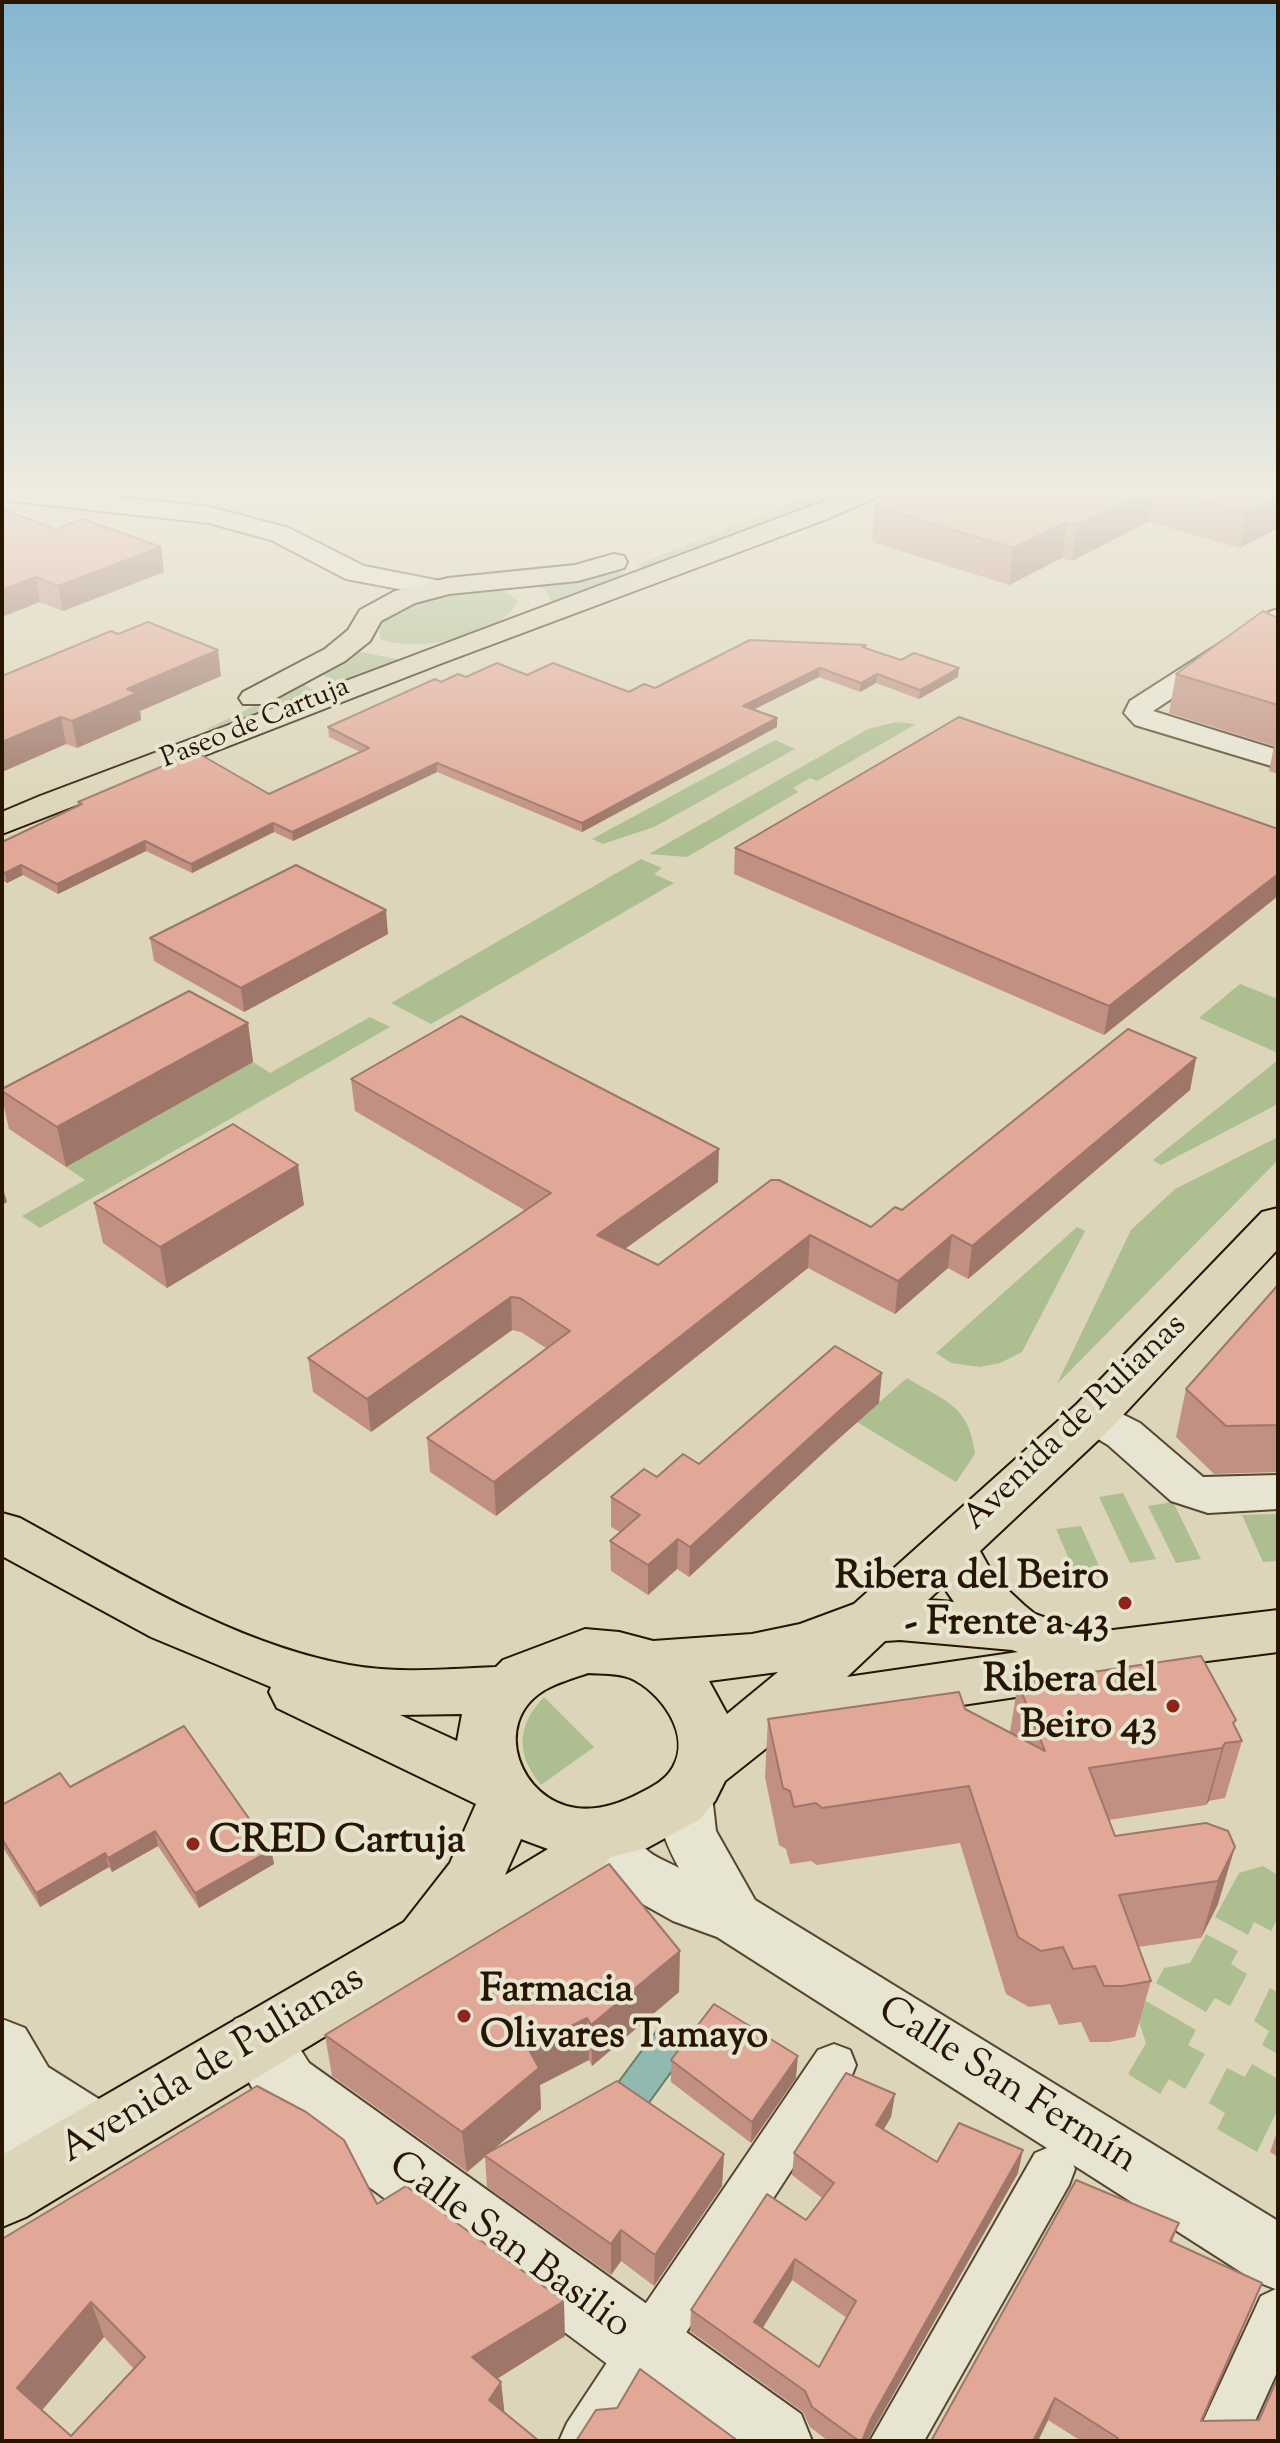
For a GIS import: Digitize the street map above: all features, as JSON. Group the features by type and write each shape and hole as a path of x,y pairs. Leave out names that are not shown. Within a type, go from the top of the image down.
{"main road":[{"name":"Paseo de Cartuja","path":"2,824 307,671 397,603"},
{"path":"531,603 534,617"},
{"name":"Paseo de Cartuja","path":"61,797 123,777 449,648 573,603"},
{"name":"Paseo de Cartuja","path":"365,626 365,642 384,649 449,648"},
{"name":"Avenida de Pulianas","path":"694,1781 1094,1416 1278,1222"},
{"path":"2,1532 250,1658 295,1692 502,1794 529,1817 556,1829 599,1834 634,1828 660,1816 694,1781 707,1745 705,1724 692,1695 652,1663 614,1652 585,1651 554,1658 529,1670 505,1689 487,1720 484,1751 502,1794"},
{"path":"952,1545 958,1566 973,1591 1016,1629"},
{"path":"870,1620 1016,1629 1086,1655"},
{"name":"Avenida de Pulianas","path":"652,1663 752,1656 806,1644 870,1620"},
{"path":"774,1710 1063,1668 1086,1655 1278,1631"},
{"path":"250,1658 347,1687 421,1693 505,1689"},
{"name":"Avenida de Pulianas","path":"426,1942 473,1880 502,1794"},
{"name":"Avenida de Pulianas","path":"6,2190 426,1942 475,1926 569,1869 599,1834"}],"street":[{"path":"361,603 365,626"},
{"path":"1278,617 1140,707 1138,713 1145,719 1278,759"},
{"path":"1094,1416 1124,1434 1187,1489 1208,1496 1278,1492"},
{"name":"Calle San Fermín","path":"694,1781 689,1834 735,1918"},
{"name":"Calle San Fermín","path":"599,1834 627,1867 693,1904 735,1918 1278,2258"},
{"name":"Calle San Basilio","path":"258,2040 286,2085 774,2441"},
{"path":"660,2327 834,2065"},
{"path":"13,2070 97,2136"},
{"path":"6,2190 13,2070"},
{"path":"896,2441 1052,2169"},
{"path":"1220,2441 1278,2313"},
{"path":"585,2441 626,2379"}],"green space":[{"path":"413,603 516,603 494,625 455,639 414,644 380,639 380,625"},
{"path":"355,651 403,660 341,684 321,674"},
{"path":"301,683 318,693 215,733 207,729"},
{"path":"896,722 916,724 817,781 810,778 793,788 798,792 687,857 649,854 868,729"},
{"path":"775,740 795,749 654,827 603,844 592,839"},
{"path":"641,859 662,868 654,874 674,883 431,1024 391,1003"},
{"path":"1240,984 1278,999 1278,1053 1199,1018"},
{"path":"370,1017 390,1027 40,1228 22,1216 85,1180 66,1167 253,1062 270,1073"},
{"path":"1278,1060 1278,1104 1161,1165 1153,1160"},
{"path":"1278,1137 1278,1160 1057,1384 1131,1230 1175,1189"},
{"path":"1077,1227 1085,1231 1022,1352 1000,1363 980,1367 951,1363 936,1353"},
{"path":"907,1378 953,1407 967,1425 975,1454 956,1482 857,1422"},
{"path":"1123,1493 1156,1559 1130,1563 1099,1497"},
{"path":"1173,1502 1201,1559 1176,1563 1148,1506"},
{"path":"1278,1514 1278,1561 1263,1562 1242,1515"},
{"path":"1081,1526 1104,1577 1078,1580 1056,1529"},
{"path":"544,1697 594,1747 541,1785 527,1763 523,1741 528,1719"},
{"path":"1263,1866 1278,1875 1278,1918 1271,1931 1254,1922 1248,1935 1215,1917 1239,1873"},
{"path":"1206,1934 1238,1951 1231,1964 1247,1974 1230,2006 1215,1998 1206,2012 1156,1983 1164,1968 1190,1963"},
{"path":"1270,1988 1278,1992 1278,2054 1262,2045 1269,2031 1254,2021"},
{"path":"1146,2001 1196,2030 1188,2045 1205,2054 1185,2089 1169,2079 1160,2094 1128,2074 1146,2043 1137,2016"},
{"path":"1252,2064 1278,2079 1278,2109 1257,2152 1217,2129 1225,2113 1209,2103 1227,2068 1245,2077"}],"water":[{"path":"660,2026 690,2046 648,2104 617,2084"}],"building":[{"path":"1263,611 1278,618 1278,705 1176,674"},
{"path":"148,622 218,650 127,689 137,693 72,721 61,717 2,742 2,676 111,631 118,634"},
{"path":"750,640 866,645 862,647 901,660 914,653 959,668 920,690 877,674 861,683 820,668 743,706 777,718 582,823 437,763 292,832 273,823 191,864 145,841 57,884 21,865 5,873 2,871 2,842 82,804 78,802 196,752 269,794 369,748 328,727 435,679 441,682 458,674 466,677 497,663 527,675 553,663 629,692 644,684 655,688"},
{"path":"959,717 1278,829 1278,874 1109,1006 735,848"},
{"path":"296,865 386,910 241,988 150,938"},
{"path":"189,991 248,1023 57,1127 2,1091 2,1089"},
{"path":"461,1016 719,1149 597,1235 658,1265 771,1180 779,1180 871,1227 895,1207 902,1210 1128,1029 1196,1058 972,1246 952,1235 898,1281 810,1235 494,1482 427,1438 570,1331 520,1298 511,1297 367,1399 308,1358 551,1193 351,1079"},
{"path":"233,1124 298,1165 160,1247 94,1203"},
{"path":"1278,1285 1278,1425 1226,1426 1186,1389"},
{"path":"835,1346 882,1373 690,1547 678,1539 648,1565 610,1541 640,1515 611,1497 644,1469 657,1477 683,1454 699,1464"},
{"path":"1201,1656 1236,1720 1233,1723 1242,1741 1225,1743 1222,1748 1089,1768 1115,1836 1206,1823 1228,1831 1235,1847 1218,1881 1119,1895 1151,1981 1104,1986 1095,1966 1073,1969 1063,1947 1041,1951 1018,1937 969,1786 822,1808 816,1803 794,1807 790,1791 783,1788 768,1719 959,1692 965,1709 1045,1751 1018,1683"},
{"path":"184,1726 271,1850 195,1893 155,1831 108,1858 105,1853 36,1893 2,1839 2,1805 60,1773 70,1787"},
{"path":"609,1864 680,1951 591,2025 587,2018 528,2048 539,2068 462,2132 325,2035"},
{"path":"714,2004 798,2056 752,2122 671,2060"},
{"path":"846,2073 895,2094 876,2125 937,2162 959,2123 1023,2150 871,2419 862,2441 812,2407 805,2391 691,2310 767,2194 806,2220 834,2183 794,2153","holes":["795,2259 856,2301 819,2367 754,2322"]},
{"path":"617,2081 724,2154 655,2255 621,2230 611,2244 484,2155"},
{"path":"257,2086 306,2112 344,2140 377,2204 406,2186 564,2301 472,2357 501,2382 489,2400 539,2441 2,2441 2,2239","holes":["91,2302 145,2357 71,2436 17,2388"]},
{"path":"1076,2180 1179,2223 1170,2241 1262,2283 1201,2421 1259,2420 1278,2377 1278,2441 1116,2441 1118,2438 1055,2398 1033,2441 931,2441"},
{"path":"640,2369 738,2441 576,2441 596,2410 617,2408"}],"place":[{"name":"Ribera del Beiro - Frente a 43","path":"1125,1603"},
{"name":"Ribera del Beiro 43","path":"1173,1706"},
{"name":"CRED Cartuja","path":"193,1844"},
{"name":"Farmacia Olivares Tamayo","path":"464,2016"}]}
